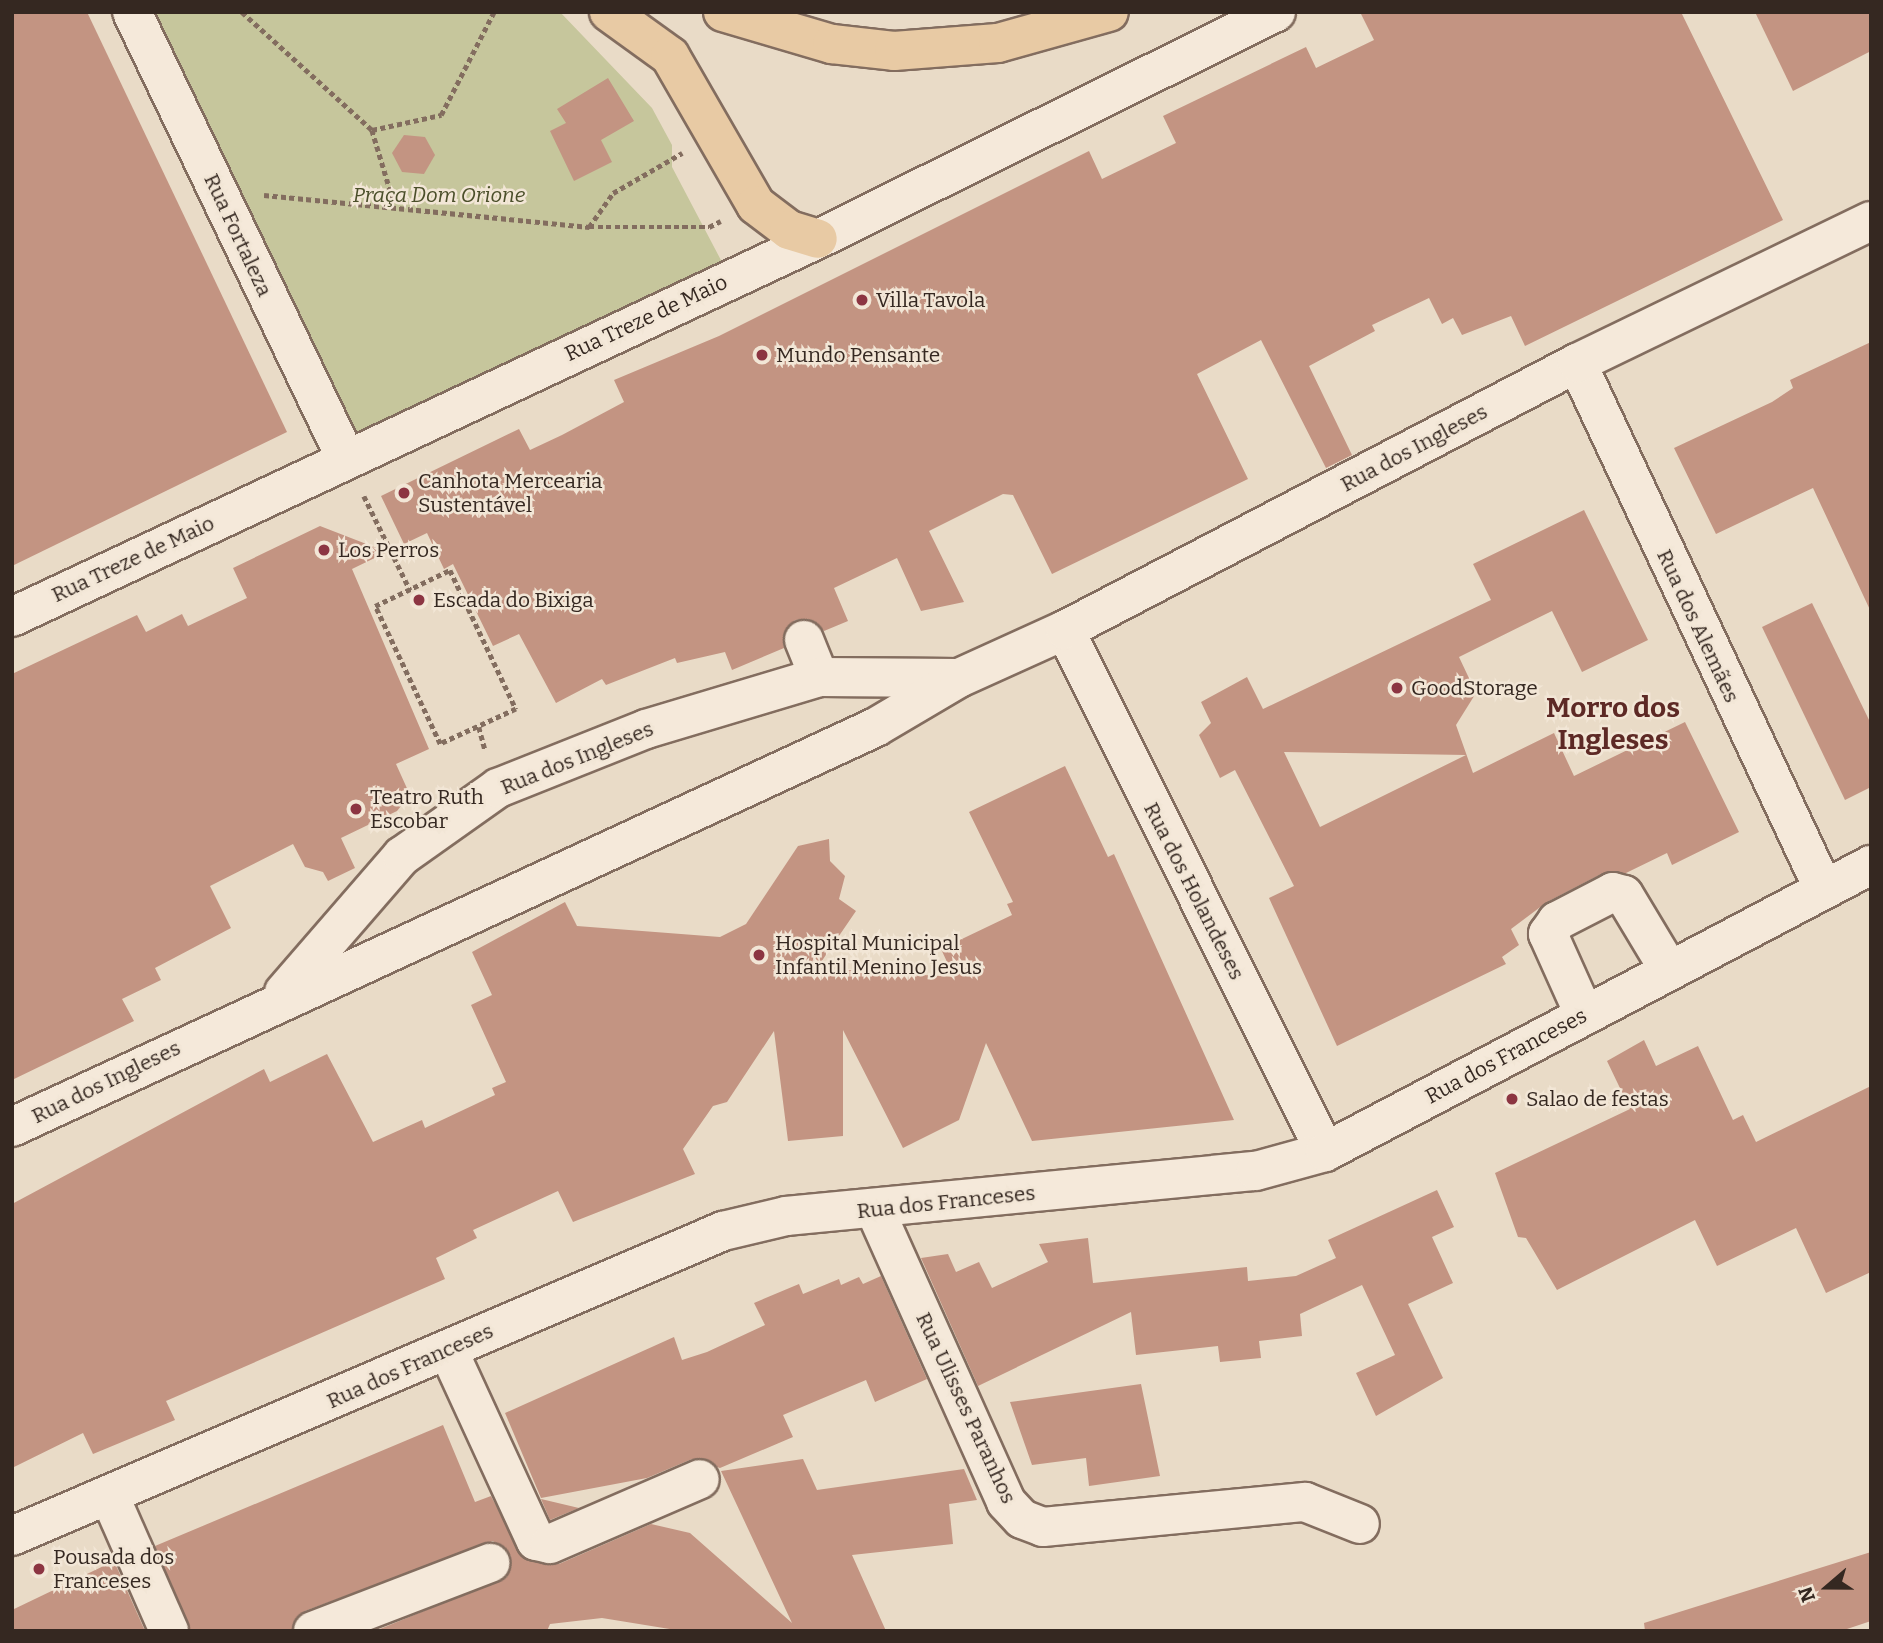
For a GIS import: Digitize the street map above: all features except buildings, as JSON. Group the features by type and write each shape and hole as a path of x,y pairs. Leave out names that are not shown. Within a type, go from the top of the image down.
{"main road":[{"path":"609,12 670,56 717,133 756,205 789,230 818,239"},
{"path":"723,12 832,44 894,51 998,43 1109,12"}],"street":[{"name":"Rua Fortaleza","path":"132,12 345,457"},
{"name":"Rua Treze de Maio","path":"12,617 345,457 818,239 1276,12"},
{"name":"Rua dos Ingleses","path":"12,1127 276,1001 789,769 959,678 1065,630 1577,363 1871,221"},
{"name":"Rua dos Alemães","path":"1577,363 1823,888"},
{"name":"Rua dos Holandeses","path":"1065,630 1325,1152"},
{"path":"804,639 819,677"},
{"name":"Rua dos Ingleses","path":"276,1001 402,856 498,788 646,729 819,677 959,678"},
{"name":"Rua dos Franceses","path":"12,1536 110,1497 723,1231 786,1216 875,1210 1256,1171 1325,1152 1871,864"},
{"path":"1584,1014 1548,934 1557,921 1613,892 1624,895 1669,970"},
{"name":"Rua Ulisses Paranhos","path":"875,1210 1006,1502 1022,1519 1043,1527 1305,1502 1360,1524"},
{"path":"448,1350 536,1541 550,1544 700,1479"},
{"path":"110,1497 169,1631"},
{"path":"313,1631 490,1563"}],"path":[{"path":"242,12 372,130 394,203"},
{"path":"372,130 441,115 494,12"},
{"path":"589,226 612,193 717,133"},
{"path":"218,192 394,203 589,226 709,227"},
{"path":"362,491 410,590"},
{"path":"450,570 516,709 440,744 375,606 410,590 450,570"}],"green space":[{"name":"Praça Dom Orione","path":"147,12 560,12 652,108 672,145 672,167 723,264 355,438"}],"place":[{"name":"Villa Tavola","path":"862,300"},
{"name":"Mundo Pensante","path":"762,355"},
{"name":"Canhota Mercearia Sustentável","path":"404,493"},
{"name":"Los Perros","path":"324,550"},
{"name":"Escada do Bixiga","path":"419,600"},
{"name":"GoodStorage","path":"1397,688"},
{"name":"Teatro Ruth Escobar","path":"356,809"},
{"name":"Hospital Municipal Infantil Menino Jesus","path":"759,955"},
{"name":"Salao de festas","path":"1512,1099"},
{"name":"Pousada dos Franceses","path":"39,1569"}],"district":[{"name":"Morro dos Ingleses","path":"1613,724"}]}
